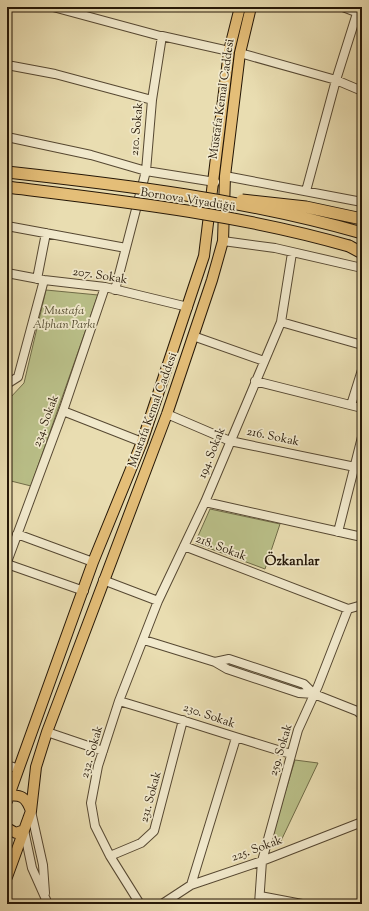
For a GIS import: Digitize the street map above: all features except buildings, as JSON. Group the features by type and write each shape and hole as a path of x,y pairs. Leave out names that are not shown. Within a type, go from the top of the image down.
{"highway":[{"name":"Bornova Viyadüğü","path":"7,172 196,197 304,218 362,233"},
{"name":"Bornova Viyadüğü","path":"7,187 195,213 295,232 349,246 362,252"},
{"path":"196,197 276,203 306,207 362,219"}],"main road":[{"name":"Mustafa Kemal Caddesi","path":"8,798 84,591 93,562 142,442 204,256 229,51 240,7"},
{"name":"Mustafa Kemal Caddesi","path":"24,830 31,811 36,767 47,732 103,580 167,414 212,280 223,241 225,176 240,53 251,7"},
{"path":"8,798 14,794 21,797 28,802 31,811"},
{"path":"7,828 16,833 24,830"},
{"path":"7,877 24,830"}],"street":[{"path":"53,7 164,36 229,51"},
{"path":"306,191 336,80 359,11 343,7"},
{"name":"210. Sokak","path":"115,290 146,171 152,100 162,36 164,36"},
{"path":"240,53 336,80 362,91"},
{"path":"7,65 55,74 152,100"},
{"path":"7,137 91,155 146,171 214,182"},
{"path":"225,176 362,202"},
{"path":"7,226 126,248"},
{"path":"7,384 18,377 40,279 46,233"},
{"path":"223,241 275,248 362,268"},
{"name":"194. Sokak","path":"158,601 205,502 281,322 292,252"},
{"name":"207. Sokak","path":"7,273 40,279 105,287 188,307"},
{"name":"234. Sokak","path":"7,563 63,411 105,287"},
{"path":"281,322 362,345"},
{"path":"193,336 264,361"},
{"path":"351,405 362,370"},
{"path":"255,381 362,408"},
{"path":"63,411 142,442"},
{"name":"216. Sokak","path":"167,414 230,441 355,467"},
{"path":"338,532 362,437"},
{"path":"205,502 362,537"},
{"path":"17,534 93,562"},
{"name":"218. Sokak","path":"184,546 348,609"},
{"path":"7,563 84,591"},
{"path":"103,580 158,601"},
{"name":"232. Sokak","path":"140,904 110,856 95,826 91,803 103,751 119,701 158,601"},
{"path":"348,609 362,605"},
{"name":"259. Sokak","path":"260,900 262,861 298,730 348,609"},
{"path":"144,640 215,662 229,659 304,684 314,694 357,711 362,715"},
{"name":"230. Sokak","path":"119,701 291,754"},
{"name":"231. Sokak","path":"110,856 141,843 154,831 183,720"},
{"path":"47,732 103,751"},
{"path":"191,885 236,738"},
{"path":"7,765 19,769"},
{"path":"31,811 44,865 45,893"},
{"name":"225. Sokak","path":"162,904 191,885 262,861 362,822"},
{"path":"24,830 32,868 45,893 48,904"},
{"path":"260,900 302,904"}],"green space":[{"name":"Mustafa Alphan Parkı","path":"46,290 98,295 31,486 7,480 7,412 10,398 24,383"},
{"path":"210,509 280,524 265,569 195,543"},
{"path":"295,760 318,763 279,845 269,846"}],"district":[{"name":"Özkanlar","path":"292,562"}]}
